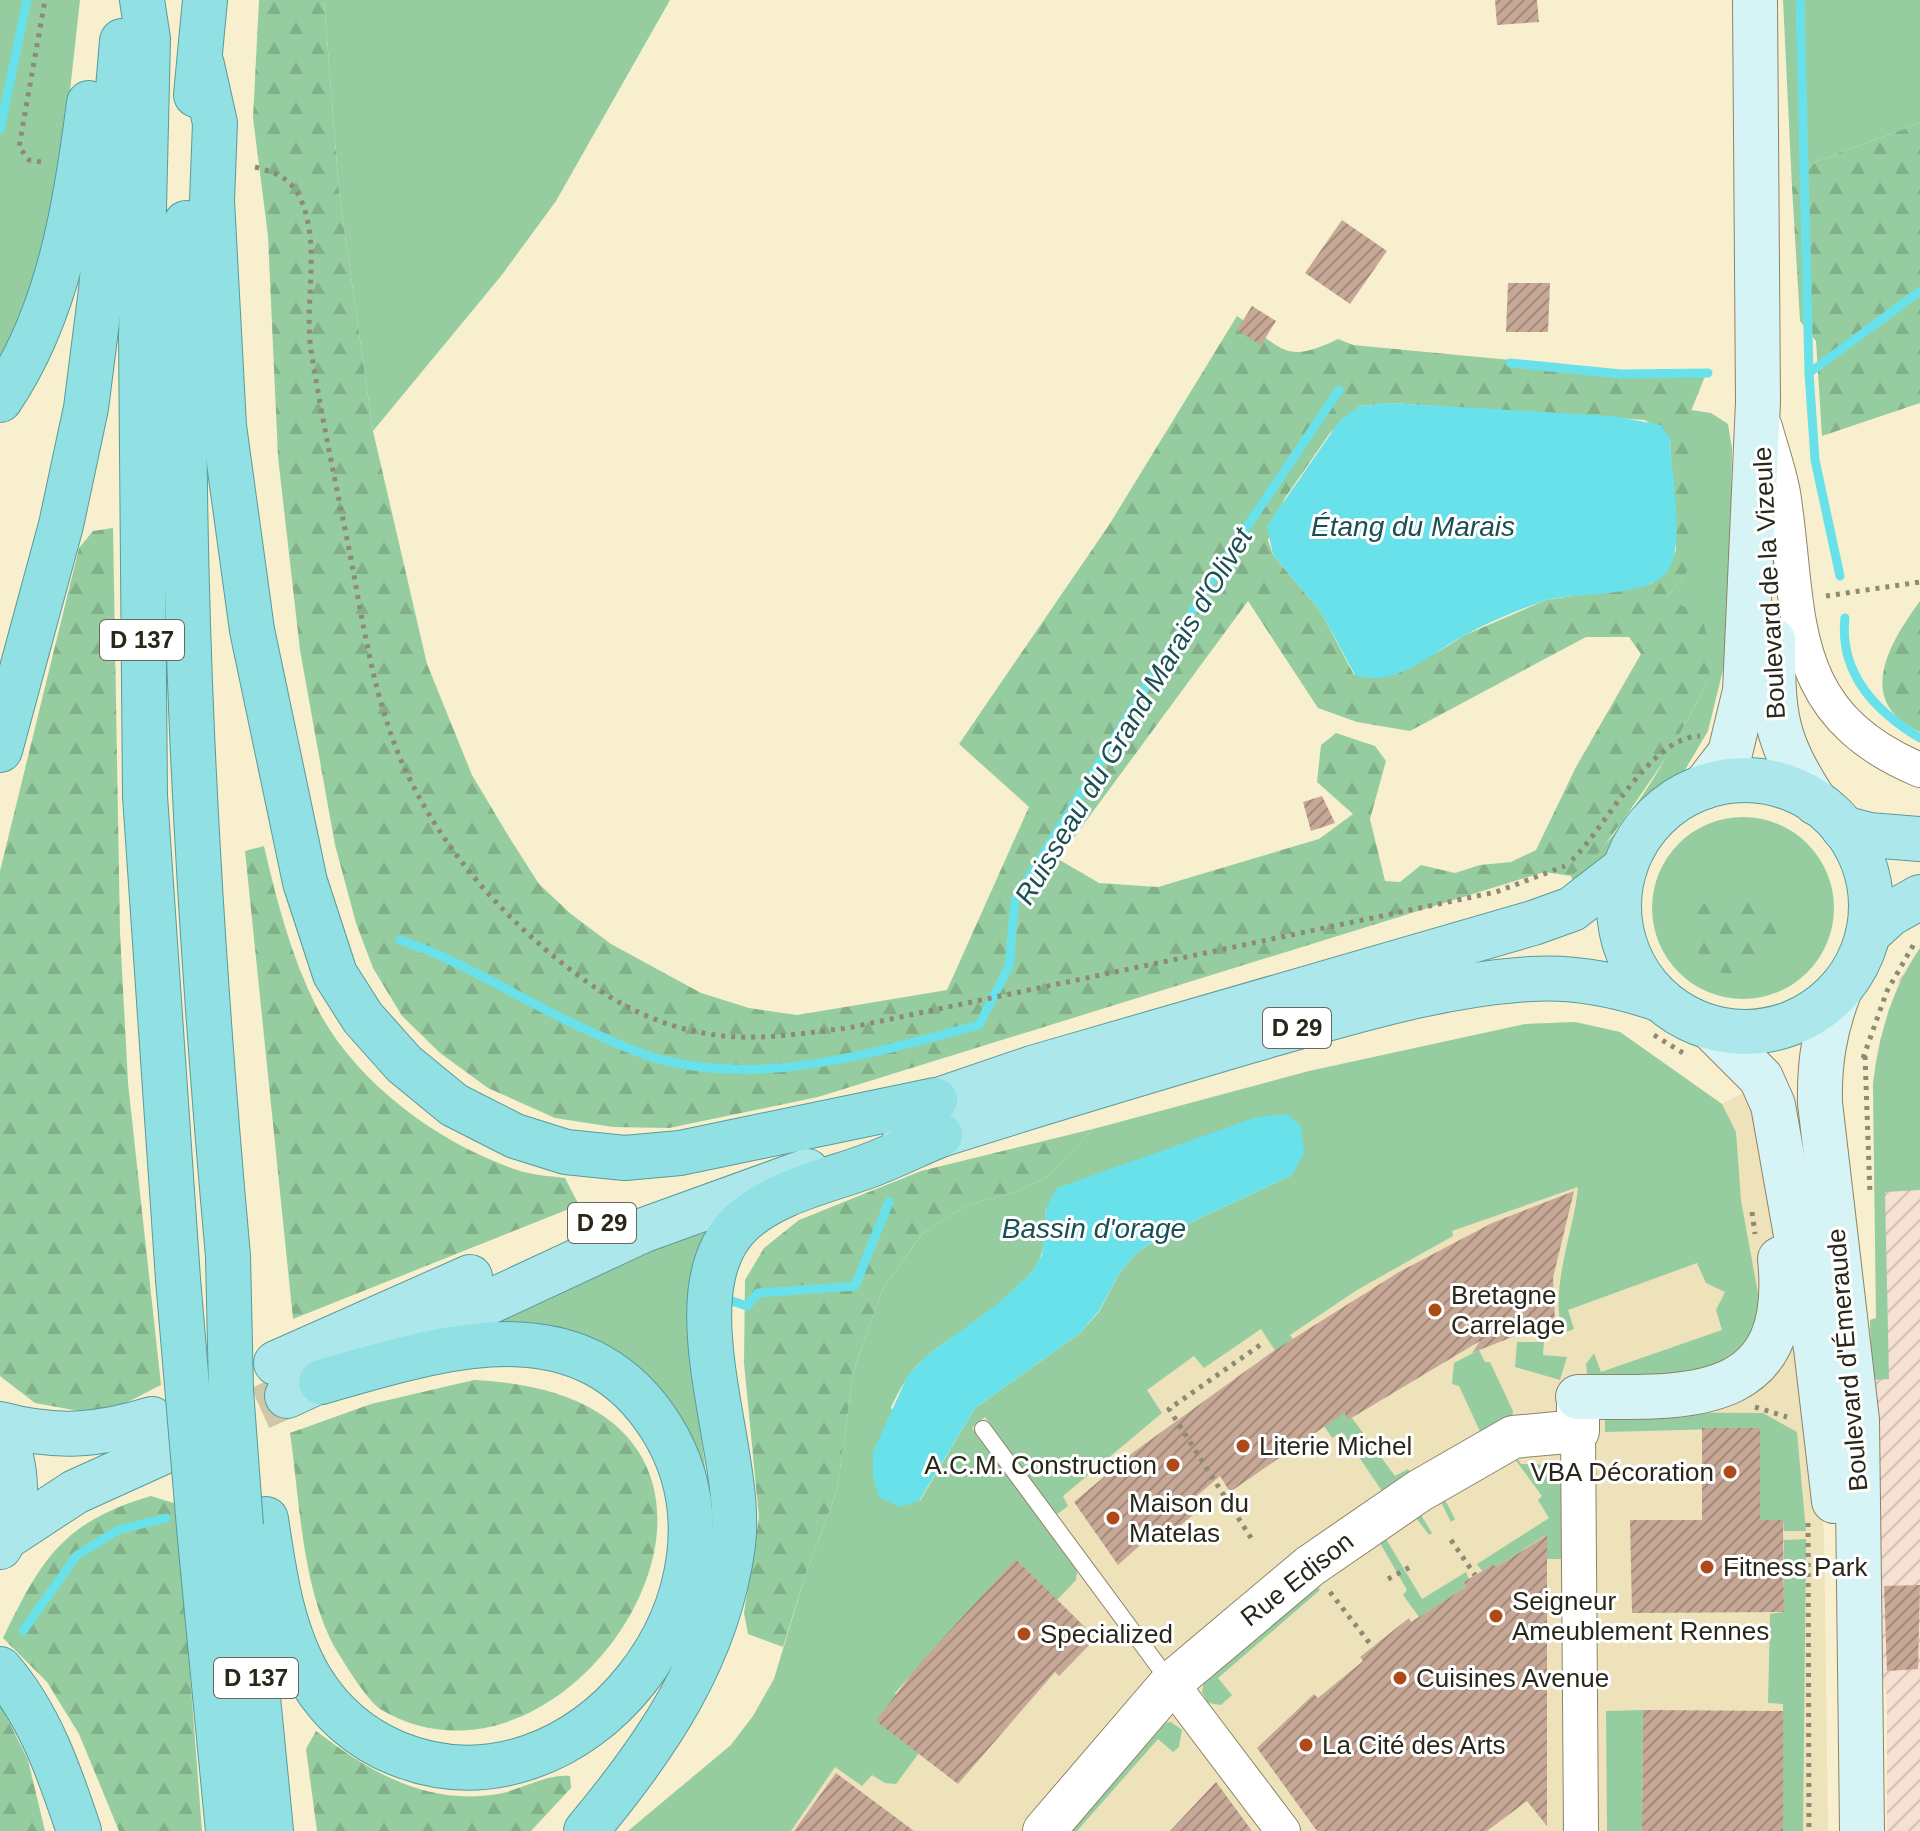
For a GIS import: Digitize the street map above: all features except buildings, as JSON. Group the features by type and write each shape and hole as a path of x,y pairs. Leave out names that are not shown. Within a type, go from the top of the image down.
{"highway":[{"path":"0,400 36,336 55,285 78,176 97,43 123,0"},
{"path":"0,750 61,525 86,408 101,290 120,48 131,0"},
{"name":"D 137","path":"142,0 148,39 141,336 145,796 178,1279 228,1831"},
{"name":"D 137","path":"205,0 202,65 191,122 184,304 188,637 213,1090 228,1256 231,1390 254,1522 271,1831"},
{"path":"202,65 215,123 212,201 224,426 252,630 305,882 335,974 363,1018 404,1064 454,1105 515,1136 566,1152 625,1158 680,1153 937,1117"},
{"path":"586,1831 643,1762 675,1712 701,1661 725,1586 733,1543 734,1497 710,1326 711,1279 716,1260 727,1240 758,1210 937,1117"},
{"path":"254,1522 280,1603 310,1678 326,1702 346,1724 379,1746 418,1762 450,1769 516,1761 550,1749 599,1719 626,1693 646,1666 682,1597 691,1558 693,1524 682,1468 653,1414 636,1394 601,1368 542,1346 487,1342 295,1380"},
{"path":"0,1669 16,1688 41,1732 79,1831"}],"main road":[{"name":"Boulevard de la Vizeule","path":"1704,787 1723,766 1736,738 1745,691 1758,402 1755,0"},
{"name":"Boulevard de la Vizeule","path":"1758,402 1773,594 1773,692 1779,735 1829,815"},
{"path":"1829,815 1858,852 1868,878 1871,906 1868,934 1852,972 1840,989 1823,1005 1780,1027 1757,1032 1710,1027 1676,1012 1661,1000 1635,968 1621,930 1619,909 1625,868 1647,827 1673,803 1704,787 1733,781 1762,782 1781,786 1869,835 1920,839"},
{"name":"D 29","path":"295,1380 431,1326 658,1225 864,1151 937,1117 1572,909 1625,868"},
{"path":"1868,934 1890,914 1920,897"},
{"name":"D 29","path":"937,1117 1365,1008 1474,987 1530,979 1566,979 1630,989 1661,1000"},
{"name":"Boulevard d'Émeraude","path":"1840,989 1826,1025 1819,1061 1820,1103 1857,1420 1862,1831"},
{"name":"Boulevard d'Émeraude","path":"1710,1027 1761,1078 1777,1121 1816,1348 1834,1494 1836,1831"},
{"path":"1578,1414 1725,1386 1758,1361 1779,1319 1783,1289 1775,1211 1777,1121"},
{"path":"0,1426 53,1436 111,1432 157,1436 75,1492 3,1542 16,1491 14,1467 0,1426"}],"street":[{"path":"1758,402 1782,491 1799,638 1810,667 1845,719 1874,745 1920,770"},
{"path":"1578,1414 1581,1831"},
{"name":"Rue Edison","path":"1044,1831 1171,1683 1310,1566 1393,1507 1513,1437 1578,1414"},
{"path":"1171,1683 1283,1831"}],"lane":[{"path":"983,1429 1171,1683"}],"path":[{"path":"41,162 29,160 19,147 45,0"},
{"path":"255,167 280,174 293,184 303,203 310,258 311,346 367,645 387,719 405,769 466,868 505,915 589,986 639,1014 670,1026 711,1035 741,1037 848,1028 1015,996 1496,892 1549,875 1580,852 1639,777 1668,747 1693,736 1736,738"},
{"path":"1813,598 1920,582"},
{"path":"1750,1196 1756,1240"},
{"path":"1251,1538 1169,1409 1263,1343"},
{"path":"1808,1518 1809,1831"},
{"path":"1451,1540 1475,1575"},
{"path":"1310,1566 1371,1645"},
{"path":"1388,1579 1412,1566"}],"shaded area":[{"path":"1920,948 1920,1831 1887,1831 1887,1695 1879,1668 1870,1320 1876,1318 1873,1084 1877,1051 1889,1009 1901,976"},
{"path":"1575,1022 1620,1032 1722,1104 1754,1087 1817,1435 1824,1532 1828,1831 628,1831 731,1745 753,1716 774,1679 806,1573 823,1530 1525,1024"}],"green space":[{"path":"0,0 80,0 56,218 0,377"},
{"path":"259,0 324,0 339,192 373,431 427,664 472,775 539,884 571,914 611,944 701,993 749,1008 797,1015 947,990 1029,807 959,744 1109,525 1237,316 1274,344 1294,352 1320,347 1338,339 1353,345 1625,371 1708,369 1691,411 1694,557 1683,579 1665,598 1701,614 1711,649 1708,682 1670,752 1622,822 1593,860 1571,876 1544,872 818,1097 669,1128 613,1127 555,1118 488,1088 440,1053 402,1016 373,968 356,923 335,845 300,650 278,457 268,236 253,118","holes":["1391,403 1645,420 1670,439 1676,550 1666,572 1651,584 1546,600 1465,635 1438,652 1354,675 1321,612 1273,555 1268,540 1285,498 1330,433 1360,406","1248,601 1318,708 1357,722 1410,731 1586,637 1629,637 1641,654 1576,767 1536,850 1511,862 1480,865 1455,873 1421,865 1400,882 1385,881 1370,819 1386,761 1375,746 1336,733 1321,745 1317,782 1353,814 1319,839 1158,887 1099,883 1058,859"]},
{"path":"324,0 670,0 556,201 501,276 373,431 339,192"},
{"path":"1783,0 1920,0 1920,123 1815,162 1792,187"},
{"path":"1920,123 1920,403 1822,436 1816,341 1800,321 1792,187 1815,162"},
{"path":"1691,410 1711,413 1728,424 1732,449 1729,645 1708,731 1682,775 1647,801 1615,851 1576,891 1571,876 1611,838 1630,814 1665,760 1708,682 1665,598 1683,579"},
{"path":"113,528 120,932 128,1083 161,1385 112,1410 79,1411 35,1403 0,1376 0,871 79,548 93,531"},
{"path":"1920,601 1920,732 1900,719 1888,705 1883,688 1889,653"},
{"path":"1743,817 1778,824 1794,832 1807,844 1819,857 1827,873 1834,908 1827,943 1819,959 1807,972 1794,984 1778,992 1743,999 1708,992 1692,984 1679,972 1667,959 1659,943 1652,908 1659,873 1667,857 1679,844 1692,832 1708,824"},
{"path":"264,846 300,969 317,1008 354,1061 402,1107 458,1144 517,1170 565,1178 579,1205 293,1319 245,851"},
{"path":"1761,895 1773,901 1780,924 1765,964 1734,973 1718,972 1702,966 1690,922 1695,911 1709,900 1742,900"},
{"path":"1920,948 1920,1190 1885,1192 1889,1379 1872,1380 1870,1320 1876,1318 1873,1084 1888,1013"},
{"path":"1575,1022 1620,1032 1722,1104 1736,1132 1741,1200 1761,1310 1766,1316 1720,1372 1588,1381 1586,1364 1594,1353 1601,1372 1722,1330 1716,1310 1725,1292 1706,1283 1697,1263 1568,1310 1574,1329 1564,1333 1560,1317 1560,1281 1578,1187 1452,1231 1453,1236 1357,1290 1290,1335 1348,1419 1352,1418 1395,1476 1408,1469 1415,1479 1386,1497 1342,1432 1332,1438 1261,1329 1204,1368 1194,1356 1147,1390 1162,1413 1063,1496 1068,1506 1056,1515 985,1417 972,1428 1077,1571 1076,1580 1057,1600 1016,1559 895,1693 919,1753 896,1784 885,1783 872,1775 862,1786 835,1767 791,1831 628,1831 731,1745 753,1716 774,1679 806,1573 837,1491 854,1369 883,1288 923,1233 967,1205 1015,1192 1046,1178 1093,1129 1309,1071 1525,1024","holes":["1292,1175 1162,1236 1136,1253 1119,1274 1099,1312 1079,1334 975,1408 920,1501 891,1407 906,1379 921,1361 1005,1300 1031,1273 1042,1252 1046,1208"]},
{"path":"1093,1129 1046,1178 1015,1192 967,1205 923,1233 883,1288 854,1369 837,1491 806,1573 783,1647 748,1634 744,1613 759,1518 744,1363 745,1280 764,1248 799,1220 921,1171"},
{"path":"692,1230 706,1231 707,1237 688,1336 706,1474 701,1477 659,1396 466,1330"},
{"path":"1517,1342 1544,1342 1543,1355 1567,1357 1560,1380 1515,1367"},
{"path":"1479,1350 1485,1362 1490,1362 1513,1411 1511,1426 1484,1440 1459,1386 1452,1384 1454,1363"},
{"path":"474,1380 582,1404 641,1455 657,1523 640,1596 595,1663 532,1711 458,1731 380,1709 364,1692 340,1656 327,1632 310,1577 290,1433 371,1404"},
{"path":"1605,1412 1763,1413 1797,1432 1806,1531 1784,1531 1783,1520 1760,1520 1759,1428 1605,1432"},
{"path":"1513,1452 1521,1464 1550,1465 1551,1483 1561,1484 1562,1559 1547,1559 1546,1535 1496,1567 1493,1564 1482,1571 1477,1564 1549,1518 1538,1500 1542,1496 1514,1458 1445,1500 1455,1519 1451,1522 1438,1496"},
{"path":"151,1496 177,1504 202,1831 119,1831 79,1734 47,1682 3,1638 30,1587 58,1548 96,1518"},
{"path":"1421,1515 1432,1533 1429,1535 1417,1519 1386,1539 1422,1599 1466,1572 1469,1579 1464,1582 1466,1587 1419,1617 1403,1595 1407,1590 1376,1536"},
{"path":"1806,1539 1803,1831 1783,1831 1783,1704 1768,1703 1770,1614 1784,1612 1784,1540"},
{"path":"1313,1581 1320,1590 1218,1678 1232,1695 1221,1705 1208,1703 1202,1692 1205,1675"},
{"path":"0,1704 28,1760 45,1831 0,1831"},
{"path":"1643,1710 1642,1831 1607,1831 1606,1711"},
{"path":"1171,1722 1182,1730 1179,1747 1173,1752 1158,1739 1077,1831 1062,1831 1161,1723"},
{"path":"316,1731 357,1760 423,1790 447,1795 498,1794 561,1776 570,1776 571,1788 531,1831 317,1831 306,1749"}],"water":[{"name":"Étang du Marais","path":"1391,403 1612,416 1661,425 1670,439 1677,527 1673,560 1667,572 1643,587 1557,598 1524,608 1474,630 1399,673 1370,678 1355,675 1321,612 1273,555 1267,526 1341,419 1360,406"},
{"name":"Bassin d'orage","path":"1287,1114 1301,1126 1304,1154 1292,1175 1162,1236 1136,1253 1119,1274 1099,1311 1079,1334 975,1408 919,1501 900,1507 879,1497 873,1477 873,1452 907,1377 925,1357 995,1306 1031,1273 1042,1255 1046,1208 1057,1188 1257,1117"}],"waterway":[{"path":"0,130 27,0"},
{"path":"1800,0 1809,373 1815,460 1840,576"},
{"name":"Ruisseau du Grand Marais d'Olivet","path":"1809,373 1920,291"},
{"name":"Ruisseau du Grand Marais d'Olivet","path":"1510,363 1621,374 1708,373"},
{"name":"Ruisseau du Grand Marais d'Olivet","path":"400,940 448,959 626,1047 667,1061 706,1068 745,1070 824,1062 979,1025 1009,966 1015,900 1217,571 1339,390"},
{"path":"1845,618 1848,656 1863,688 1888,716 1920,738"},
{"name":"Ruisseau du Grand Marais d'Olivet","path":"726,1299 747,1306 758,1293 855,1286 889,1202"},
{"name":"Ruisseau du Grand Marais d'Olivet","path":"23,1631 76,1556 118,1530 166,1518"}],"tunnel":[{"path":"200,1435 287,1396"}],"place":[{"name":"Bretagne Carrelage","path":"1435,1310"},
{"name":"Literie Michel","path":"1243,1446"},
{"name":"A.C.M. Construction","path":"1173,1465"},
{"name":"VBA Décoration","path":"1730,1472"},
{"name":"Maison du Matelas","path":"1113,1518"},
{"name":"Fitness Park","path":"1707,1567"},
{"name":"Seigneur Ameublement Rennes","path":"1496,1616"},
{"name":"Specialized","path":"1024,1634"},
{"name":"Cuisines Avenue","path":"1400,1678"},
{"name":"La Cité des Arts","path":"1306,1745"}]}
